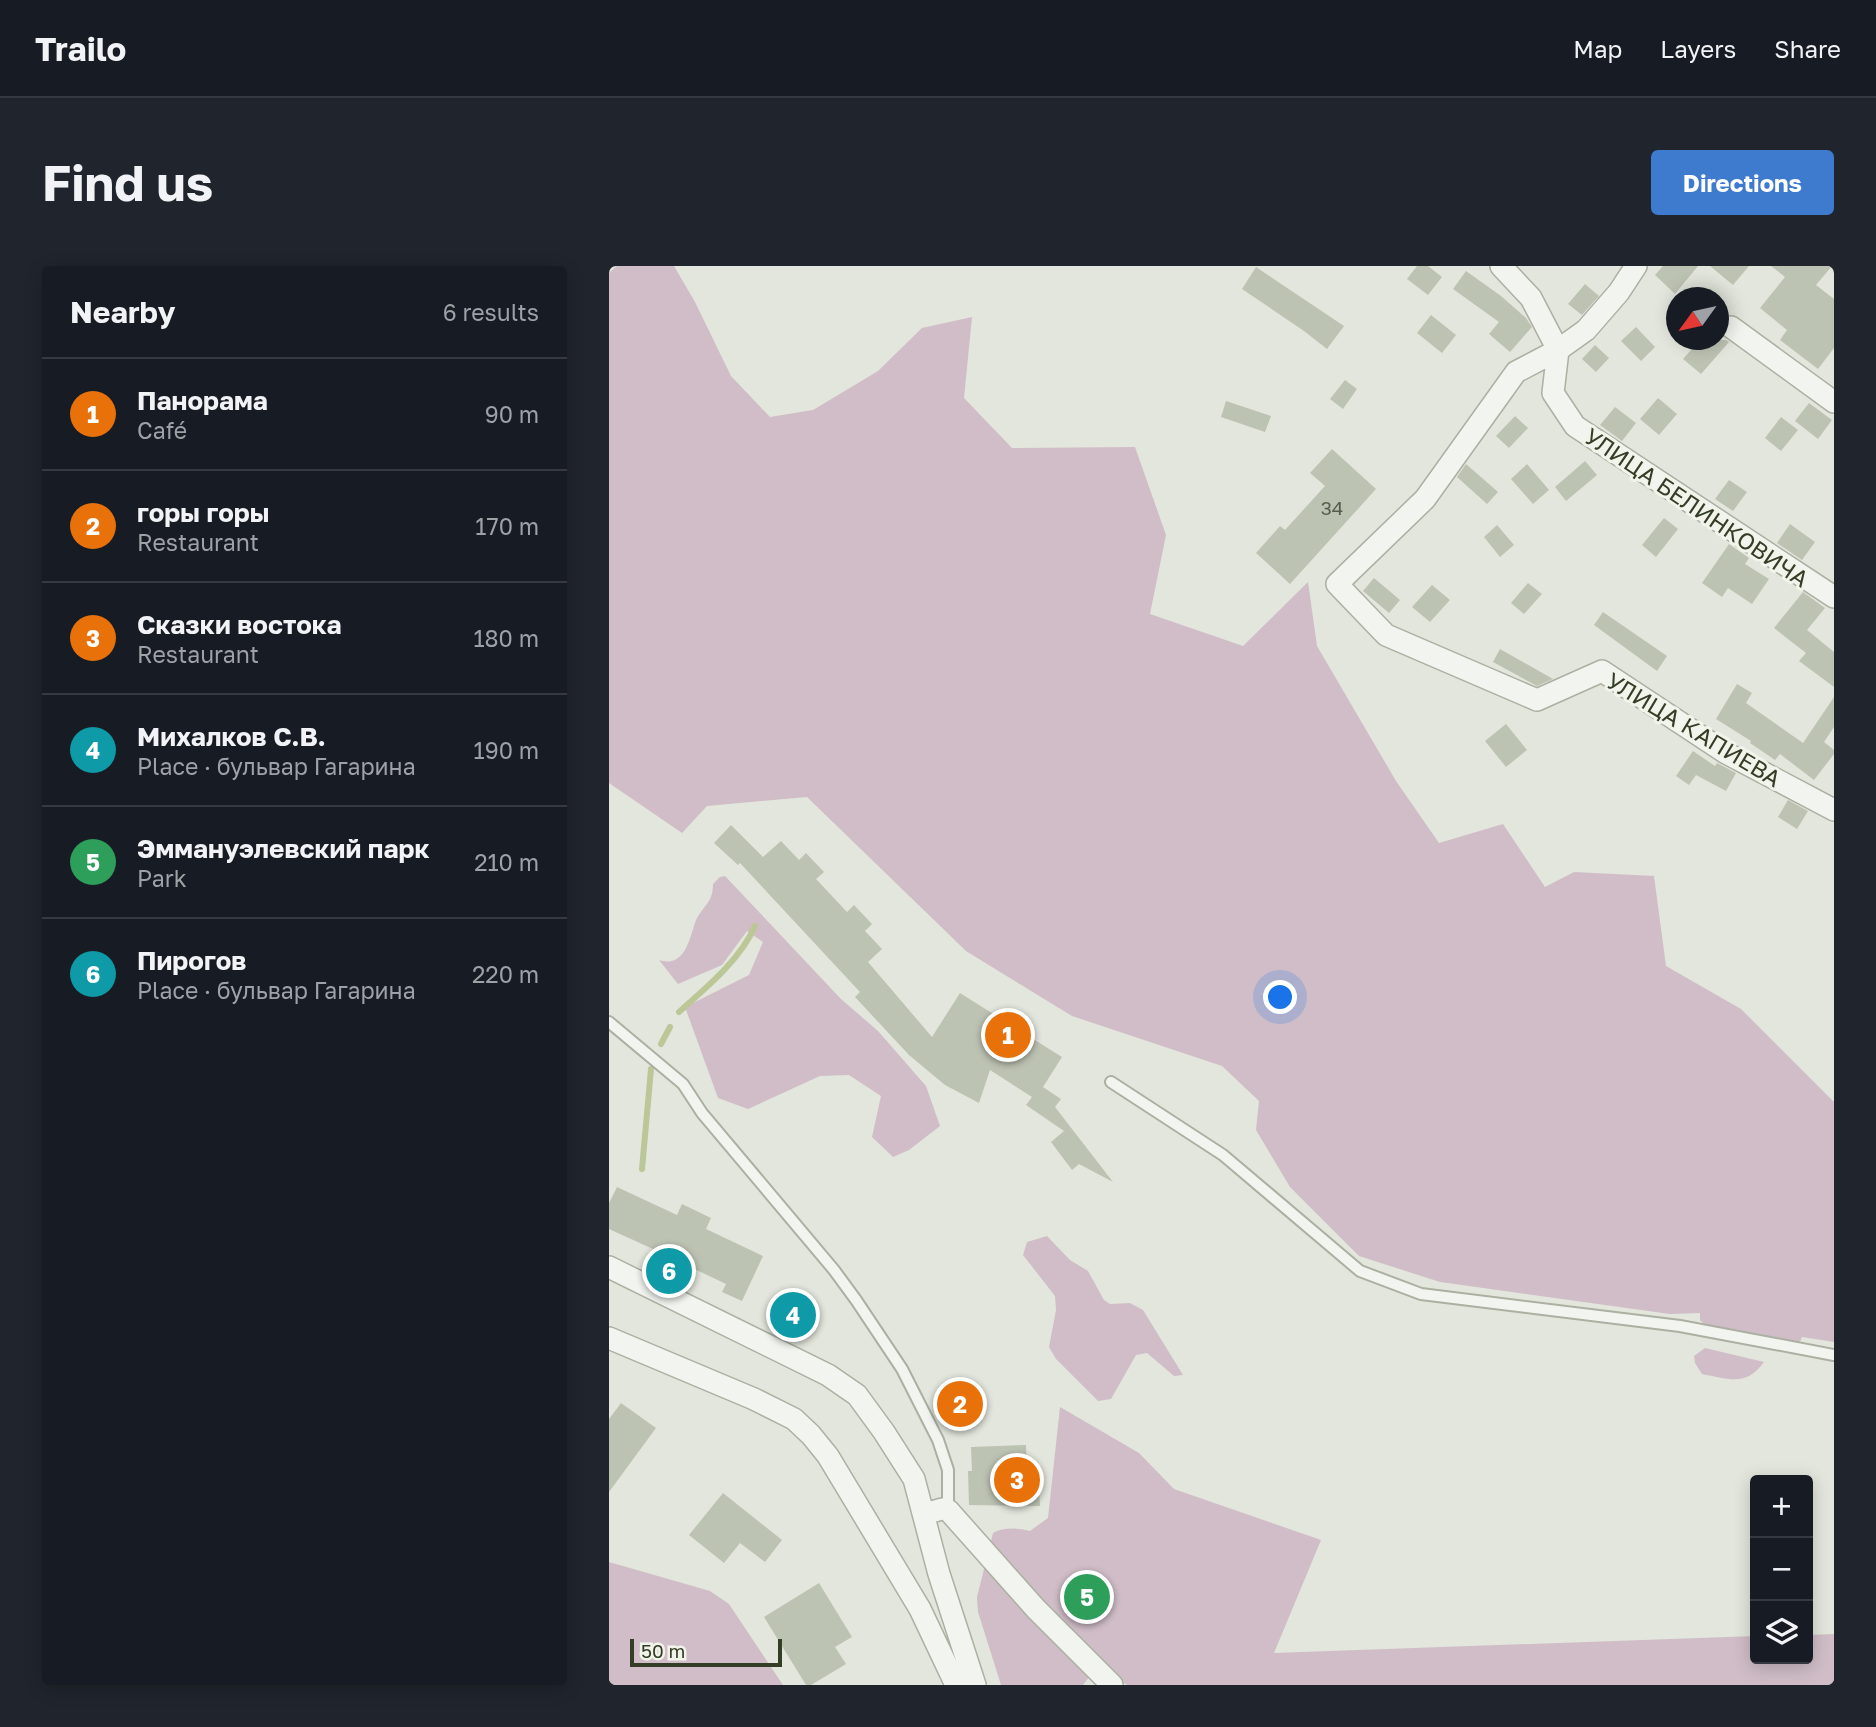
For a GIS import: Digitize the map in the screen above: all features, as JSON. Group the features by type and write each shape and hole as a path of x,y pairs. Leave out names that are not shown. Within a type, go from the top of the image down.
{"street":[{"path":"1501,266 1531,298 1558,350 1586,330 1619,292 1636,266"},
{"path":"1731,327 1834,402"},
{"name":"УЛИЦА КАПИЕВА","path":"1558,350 1516,372 1425,499 1337,584 1386,635 1537,700 1602,671 1726,752 1834,810"},
{"name":"УЛИЦА БЕЛИНКОВИЧА","path":"1558,350 1553,393 1575,426 1834,597"},
{"path":"609,1266 828,1374 856,1395 884,1432 913,1479 939,1574 975,1685"},
{"path":"609,1338 754,1399 794,1419 811,1434 828,1456 920,1609 956,1685"},
{"path":"924,1514 948,1510 1036,1609 1112,1685"}],"lane":[{"path":"609,1021 683,1084 702,1113 856,1300 902,1369 938,1440 948,1470 948,1510"},
{"path":"1111,1082 1223,1155 1360,1271 1422,1294 1679,1326 1834,1355"}],"shaded area":[{"path":"617,266 674,266 731,376 770,417 813,410 878,371 922,328 972,317 964,398 1012,448 1135,447 1166,535 1150,614 1243,646 1308,582 1317,646 1396,781 1439,843 1503,824 1545,887 1574,872 1654,876 1666,966 1741,1009 1834,1102 1834,1342 1802,1337 1799,1344 1710,1330 1700,1320 1700,1313 1670,1314 1440,1282 1359,1256 1290,1187 1256,1130 1259,1101 1222,1066 1072,1016 966,951 807,797 707,806 682,833 609,783 609,273"},
{"path":"725,876 841,999 878,1031 926,1086 940,1126 909,1150 893,1157 872,1137 881,1096 849,1075 820,1076 748,1109 718,1098 685,1007 749,975 763,942 747,931 722,965 678,984 659,960 674,960 680,957 688,945 697,917 711,897 713,884"},
{"path":"1047,1236 1070,1260 1088,1271 1104,1300 1110,1304 1130,1303 1143,1310 1183,1375 1174,1376 1147,1353 1136,1355 1111,1399 1098,1401 1056,1359 1049,1347 1056,1310 1055,1296 1023,1255 1027,1242"},
{"path":"1705,1348 1764,1362 1744,1378 1729,1379 1702,1374 1694,1356"},
{"path":"1060,1407 1139,1453 1174,1489 1321,1540 1274,1653 1750,1636 1750,1664 1813,1664 1813,1635 1834,1634 1834,1685 1127,1685 1099,1664 1083,1685 1001,1685 978,1612 977,1597 993,1533 1011,1529 1030,1531 1048,1518"},
{"path":"609,1562 710,1591 729,1604 783,1685 609,1685"}],"building":[{"path":"1417,266 1428,266 1442,277 1428,295 1407,279"},
{"path":"1663,266 1698,266 1681,287 1668,287 1655,275"},
{"path":"1710,266 1749,266 1733,285"},
{"path":"1771,266 1832,266 1816,285 1834,299 1834,348 1818,369 1780,340 1787,330 1760,308 1785,277"},
{"path":"1256,267 1344,326 1327,349 1242,289"},
{"path":"1466,271 1501,296 1526,318 1532,327 1510,352 1489,334 1499,322 1453,289"},
{"path":"1585,284 1599,296 1582,315 1568,304"},
{"path":"1431,315 1456,335 1442,353 1417,333"},
{"path":"1636,327 1655,347 1641,361 1621,341"},
{"path":"1595,345 1609,358 1596,372 1582,359"},
{"path":"1691,350 1722,350 1701,374 1683,359"},
{"path":"1345,380 1357,389 1343,409 1330,399"},
{"path":"1658,398 1677,414 1659,435 1640,419"},
{"path":"1226,401 1271,416 1265,432 1221,417"},
{"path":"1809,403 1832,420 1818,439 1795,421"},
{"path":"1615,407 1636,423 1622,441 1600,425"},
{"path":"1515,416 1528,428 1509,448 1496,436"},
{"path":"1781,417 1798,430 1781,451 1765,438"},
{"path":"1332,449 1376,489 1290,584 1256,553 1280,526 1285,530 1325,486 1310,473"},
{"path":"1585,461 1597,475 1566,501 1555,487"},
{"path":"1466,464 1498,492 1487,504 1457,477"},
{"path":"1527,464 1549,490 1533,504 1511,479"},
{"path":"1729,480 1747,492 1733,511 1715,499"},
{"path":"1664,518 1678,529 1656,557 1642,545"},
{"path":"1790,524 1815,542 1802,560 1777,543"},
{"path":"1497,525 1514,545 1500,557 1484,537"},
{"path":"1729,544 1749,558 1745,564 1769,579 1752,604 1728,588 1722,597 1702,583"},
{"path":"1374,578 1400,600 1389,613 1363,591"},
{"path":"1528,583 1542,594 1524,614 1511,603"},
{"path":"1432,585 1450,600 1430,622 1412,607"},
{"path":"1803,592 1825,608 1807,630 1834,652 1834,687 1799,661 1806,653 1774,628"},
{"path":"1603,612 1667,656 1657,671 1594,625"},
{"path":"1500,649 1553,679 1537,686 1493,662"},
{"path":"1737,684 1752,693 1746,703 1803,743 1834,697 1834,727 1824,742 1834,750 1834,754 1814,780 1780,754 1775,760 1716,719"},
{"path":"1506,724 1527,750 1506,767 1485,741"},
{"path":"1693,751 1715,766 1717,763 1736,773 1726,791 1696,775 1689,785 1676,776"},
{"path":"1788,800 1808,811 1797,829 1778,817"},
{"path":"731,825 763,857 781,841 799,860 806,853 824,872 816,879 847,912 854,905 872,924 865,931 882,949 868,962 932,1037 960,993 1062,1057 1043,1087 1061,1099 1055,1107 1113,1182 1079,1164 1072,1170 1051,1142 1064,1131 1026,1105 1032,1097 990,1070 979,1103 945,1085 909,1055 855,997 860,992 740,863 738,865 714,843"},
{"path":"617,1187 677,1215 682,1204 711,1218 706,1229 763,1256 742,1301 722,1292 726,1284 684,1264 681,1270 661,1261 664,1254 609,1229 609,1203"},
{"path":"621,1403 656,1428 609,1492 609,1419"},
{"path":"1026,1445 1027,1472 1038,1472 1040,1506 969,1505 968,1471 972,1471 971,1447"},
{"path":"723,1493 782,1540 765,1562 740,1543 724,1563 689,1535"},
{"path":"819,1583 852,1637 835,1647 846,1664 811,1685 806,1685 764,1617"}],"waterway":[{"path":"679,1012 732,962 755,926"},
{"path":"661,1044 670,1027"},
{"path":"642,1169 651,1069"}],"place":[{"name":"Панорама","path":"1008,1035"},
{"name":"Пирогов","path":"669,1271"},
{"name":"Михалков С.В.","path":"793,1315"},
{"name":"горы горы","path":"960,1404"},
{"name":"Сказки востока","path":"1017,1480"},
{"name":"Эммануэлевский парк","path":"1087,1597"}]}
